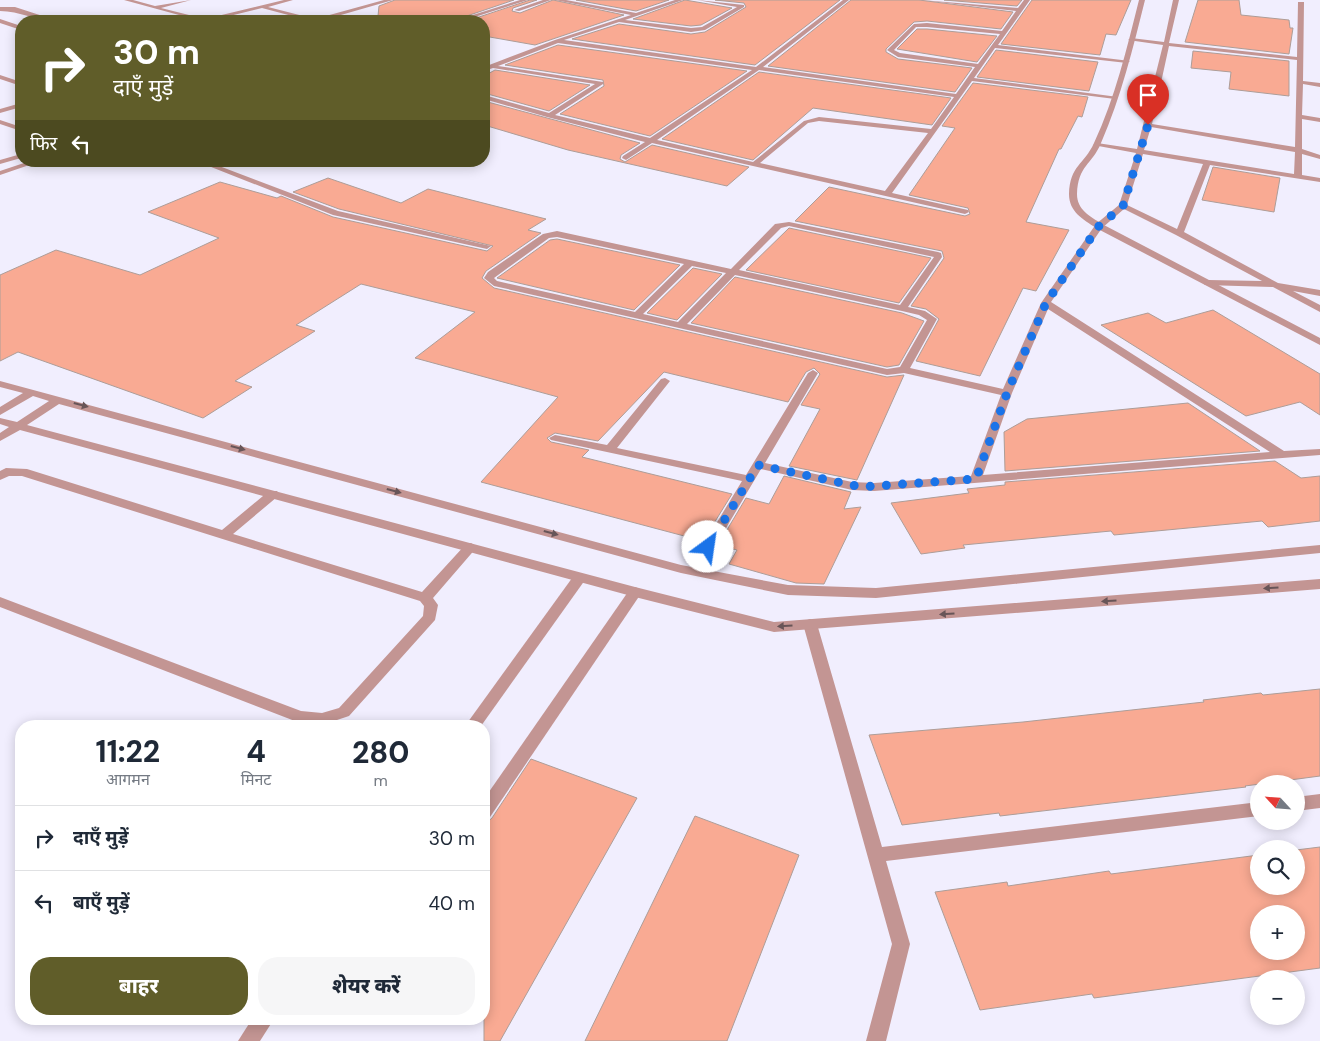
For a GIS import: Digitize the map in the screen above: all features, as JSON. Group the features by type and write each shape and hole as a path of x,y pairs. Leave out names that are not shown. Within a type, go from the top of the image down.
{"street":[{"path":"127,0 182,15"},
{"path":"155,8 188,0"},
{"path":"229,15 290,0"},
{"path":"375,0 383,2"},
{"path":"337,15 390,0"},
{"path":"476,15 524,0"},
{"path":"510,12 548,0"},
{"path":"558,0 636,15"},
{"path":"492,66 557,41 680,0"},
{"path":"619,20 691,30 703,29 742,6 700,0"},
{"path":"626,158 757,69 846,0"},
{"path":"924,0 1020,10"},
{"path":"888,193 1027,0"},
{"path":"1142,0 1127,61 1097,145 1075,175 1073,196 1078,212 1099,226 1320,342"},
{"path":"976,479 1007,393 1046,303 1099,226 1123,206 1148,125 1176,0"},
{"path":"1298,176 1302,2"},
{"path":"260,7 292,15"},
{"path":"0,9 15,9 36,15"},
{"path":"0,20 15,26"},
{"path":"979,66 898,55 890,50 914,26 927,25 1003,33"},
{"path":"1132,40 1300,59"},
{"path":"557,41 958,96"},
{"path":"994,46 1127,61"},
{"path":"492,66 601,83 549,116"},
{"path":"0,77 15,82"},
{"path":"970,79 1115,96"},
{"path":"1300,82 1320,85"},
{"path":"490,99 652,142 888,193 965,212"},
{"path":"0,111 15,107"},
{"path":"1299,117 1320,120"},
{"path":"755,164 806,122 819,119 932,131"},
{"path":"0,122 15,127"},
{"path":"1148,125 1298,150 1320,157"},
{"path":"1097,145 1320,180"},
{"path":"0,162 15,158"},
{"path":"1179,233 1207,162"},
{"path":"0,173 19,167"},
{"path":"215,167 336,213 487,246"},
{"path":"1123,206 1179,233 1320,310"},
{"path":"680,325 778,226 789,224 938,254 938,257 902,308"},
{"path":"904,370 932,319 922,313 902,308 551,234 491,274 489,278 494,283 887,372 895,373 904,370 1007,393"},
{"path":"637,315 691,262"},
{"path":"1208,283 1270,284 1320,292"},
{"path":"1046,303 1282,456"},
{"path":"708,547 813,373"},
{"path":"609,450 665,381"},
{"path":"0,384 681,569 788,590 876,593 1320,549"},
{"path":"0,412 31,393"},
{"path":"0,438 59,399"},
{"path":"0,421 635,592 774,627 1320,584"},
{"path":"555,438 749,479"},
{"path":"758,465 861,487 1320,452"},
{"path":"0,476 6,472 23,472 425,598 431,605 430,617 344,712 322,719 300,717 0,602"},
{"path":"224,535 272,494"},
{"path":"425,598 470,547"},
{"path":"477,720 580,577"},
{"path":"490,803 635,592"},
{"path":"810,624 901,944 876,1041"},
{"path":"1305,803 1320,801"},
{"path":"876,855 1250,810"},
{"path":"248,1041 260,1025"}],"building":[{"path":"395,0 514,0 470,15 378,15 379,6"},
{"path":"530,0 537,0 513,8 512,11 520,13 553,0 624,15 535,45 490,37 490,15 485,15"},
{"path":"576,0 669,0 636,11"},
{"path":"685,0 732,8 701,25 691,26 633,19"},
{"path":"715,0 840,0 755,65 572,39 619,24 691,34 705,32 746,7 744,3"},
{"path":"851,0 919,0 1013,12 1001,29 927,21 914,22 886,49 886,52 898,59 972,68 955,92 768,66"},
{"path":"944,0 1022,0 1017,6"},
{"path":"1032,0 1131,0 1116,35 1106,34 1100,55 1001,44"},
{"path":"1198,0 1239,0 1241,15 1289,20 1290,28 1293,28 1289,54 1185,42"},
{"path":"917,29 997,36 977,62 897,49"},
{"path":"558,45 747,71 650,136 560,114 604,86 603,80 505,65"},
{"path":"996,50 1098,62 1089,91 977,77"},
{"path":"1193,51 1289,61 1289,96 1229,89 1231,72 1191,68"},
{"path":"495,70 590,85 549,111 490,95 490,73"},
{"path":"759,72 951,98 932,125 813,108 753,160 662,139"},
{"path":"973,83 1088,97 1082,117 1078,116 1061,149 1059,149 1026,222 1069,230 1036,291 1023,288 980,376 916,361 939,319 926,309 911,306 944,258 942,251 795,221 829,187 965,216 970,214 968,208 909,195 955,128 942,126"},
{"path":"490,103 640,143 621,155 620,159 625,162 652,145 749,167 727,186 568,150 490,127"},
{"path":"1213,167 1280,178 1274,212 1202,200"},
{"path":"328,178 401,203 428,189 546,219 528,230 541,233 486,271 482,278 494,288 887,377 904,375 857,480 789,466 820,409 801,405 820,374 814,368 806,372 788,402 664,372 598,441 555,433 547,438 551,442 589,450 582,457 732,494 703,541 481,482 558,397 415,358 475,312 361,284 296,325 315,331 235,381 252,387 203,418 18,352 0,361 0,275 56,250 140,275 219,238 148,212 220,182 277,198 281,196 333,217 487,251 493,246 339,209 293,192"},
{"path":"789,228 931,258 899,303 746,270"},
{"path":"557,239 680,265 634,310 497,278 550,240"},
{"path":"693,268 722,274 677,320 647,313"},
{"path":"735,277 902,313 924,321 899,365 887,367 691,323"},
{"path":"1213,310 1320,374 1320,415 1300,402 1246,416 1101,325 1148,313 1166,323"},
{"path":"1188,403 1260,451 1005,471 1004,432 1027,419"},
{"path":"1275,461 1301,478 1320,476 1320,521 1268,527 1262,521 1114,535 1111,531 963,545 965,548 921,554 891,503 969,493 967,489 1005,485 1005,482"},
{"path":"784,476 851,492 844,509 861,507 824,584 796,583 729,564 737,550 718,545 746,498 769,504"},
{"path":"1320,689 1320,776 1305,778 1305,775 1250,775 1250,785 1246,787 1000,816 999,813 902,825 869,735 1023,722 1204,702 1203,700 1261,693 1263,695"},
{"path":"531,759 637,798 500,1041 484,1041 484,1025 490,1025 490,820"},
{"path":"695,816 799,855 727,1041 585,1041"},
{"path":"1320,847 1320,968 1305,970 1250,970 1250,977 1094,998 1092,994 980,1010 935,892 1007,882 1008,886 1109,871 1111,874 1250,856 1250,895 1305,895 1305,849"}],"route":[{"path":"708,547 758,465 861,487 976,479 1007,393 1046,303 1099,226 1123,206 1148,125"}]}
